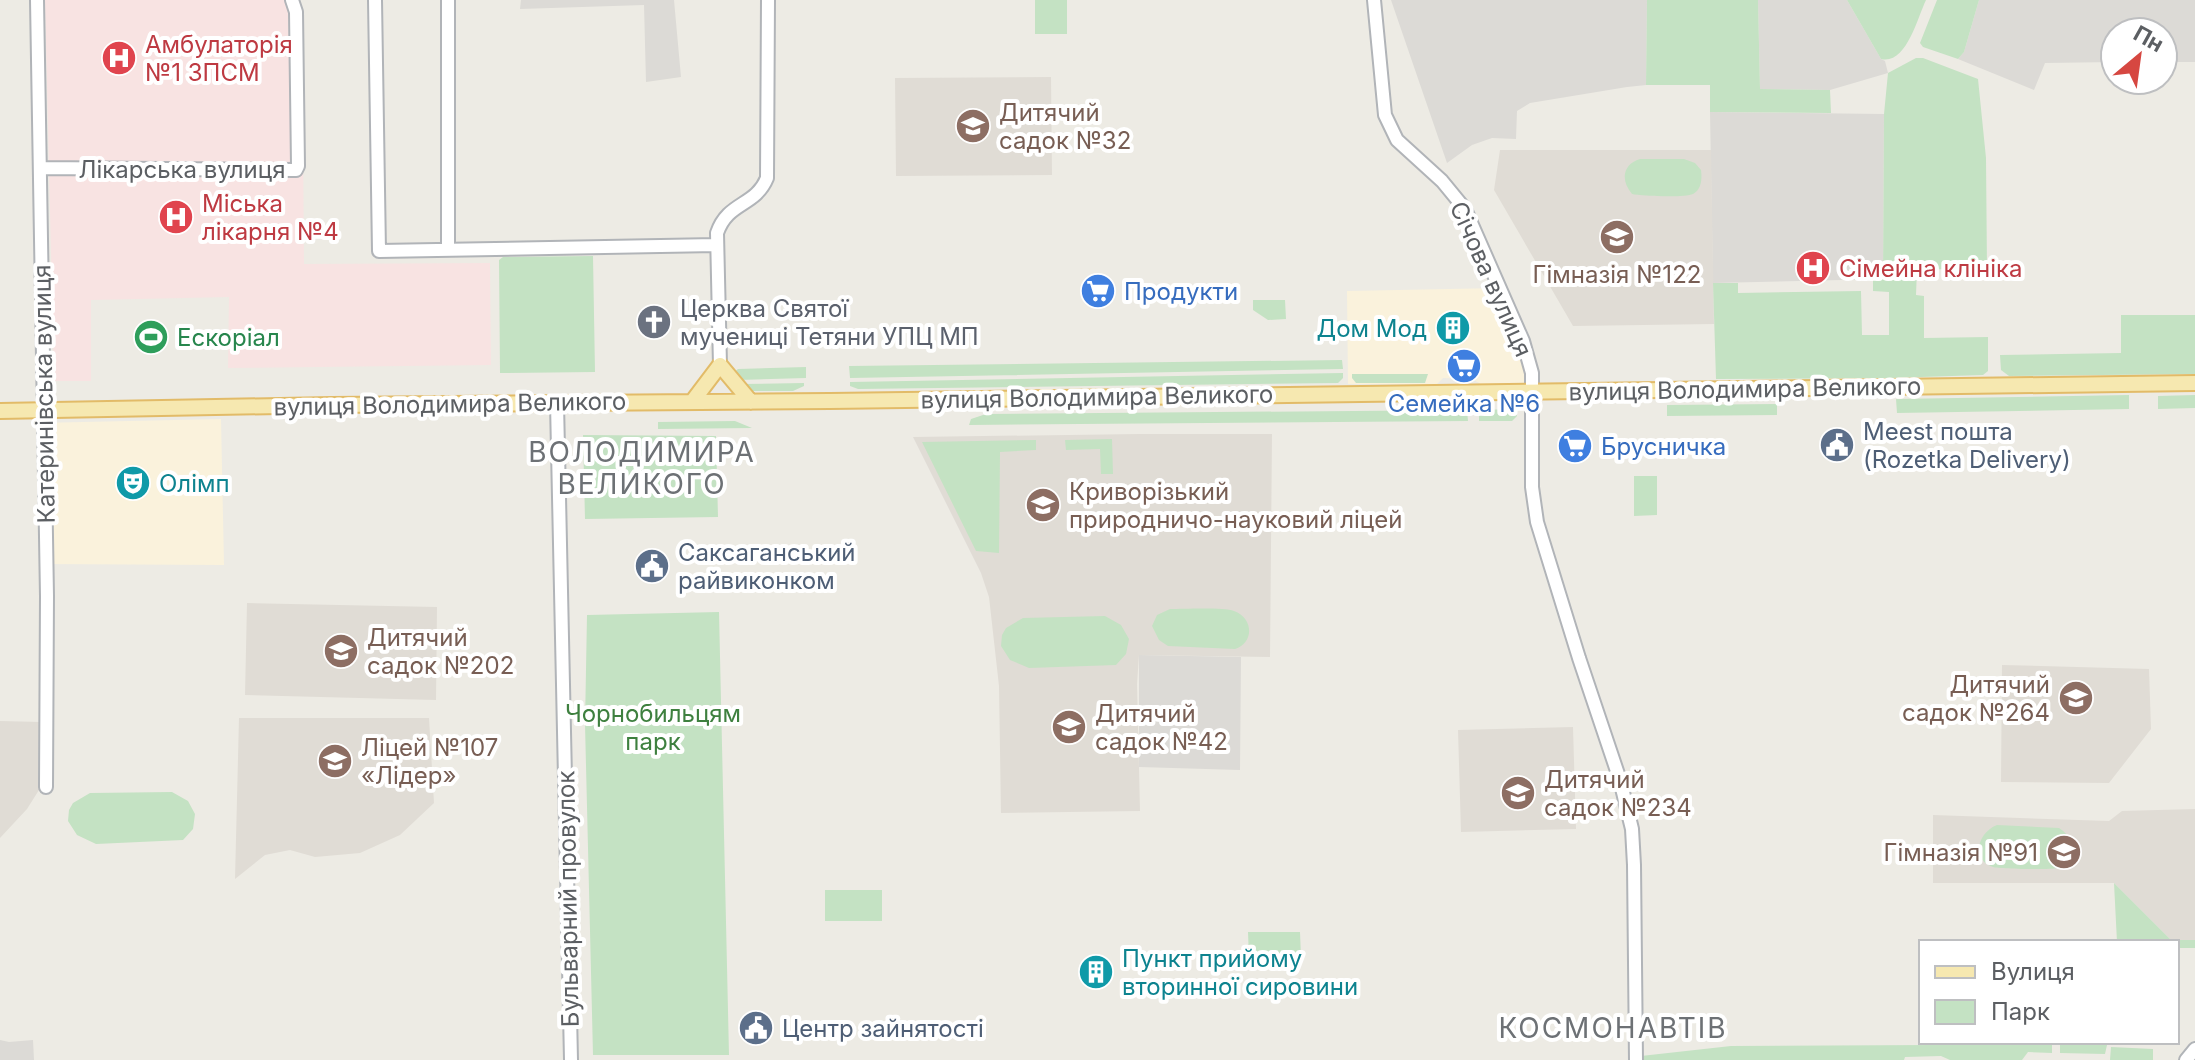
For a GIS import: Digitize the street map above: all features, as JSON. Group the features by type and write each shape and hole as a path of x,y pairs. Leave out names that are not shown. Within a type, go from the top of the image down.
{"main road":[{"path":"692,402 720,365 751,402"},
{"name":"вулиця Володимира Великого","path":"0,411 2195,383"}],"street":[{"name":"Катеринівська вулиця","path":"37,0 47,596 46,787"},
{"name":"Лікарська вулиця","path":"40,168 296,170 297,35 292,0"},
{"path":"375,0 379,251 716,245"},
{"path":"448,0 448,250"},
{"path":"720,365 716,245 721,223 727,214 756,195 767,178 768,0"},
{"name":"Січова вулиця","path":"1374,0 1385,115 1390,128 1397,140 1450,188 1465,209 1523,341 1532,373 1532,487 1537,522 1620,780 1632,829 1636,1060"},
{"name":"Бульварний провулок","path":"557,403 571,1060"},
{"path":"2186,1060 2195,1049"}],"shaded area":[{"name":"Міська лікарня №4","path":"45,0 298,0 302,11 304,264 490,263 491,365 228,368 229,297 91,300 91,381 54,381"},
{"path":"521,0 674,0 681,77 646,82 644,5 520,9"},
{"path":"1391,0 1647,0 1646,85 1530,103 1517,111 1516,139 1492,138 1472,145 1447,163"},
{"path":"1758,0 1847,0 1885,61 1888,73 1830,90 1760,89"},
{"path":"1979,0 2195,0 2195,62 2179,62 2179,16 2099,16 2099,62 2045,63 2034,90 1958,59 1964,52"},
{"name":"Дитячий садок №32","path":"1051,77 1052,175 896,176 895,78"},
{"path":"1710,112 1884,114 1883,279 1713,283"},
{"name":"Гімназія №122","path":"1500,150 1711,150 1714,324 1573,326 1494,190"},
{"path":"1500,288 1532,384 1481,384 1472,379 1443,378 1437,384 1348,384 1347,291"},
{"path":"221,419 224,565 40,564 37,423"},
{"path":"1272,434 1270,657 1139,655 1140,811 1001,813 999,686 989,597 981,573 913,437"},
{"name":"Дитячий садок №202","path":"247,603 437,607 436,700 245,695"},
{"path":"1139,655 1241,657 1240,770 1139,767"},
{"name":"Дитячий садок №264","path":"2002,665 2149,669 2151,729 2109,783 2001,782"},
{"name":"Ліцей №107 «Лідер»","path":"239,718 429,718 434,803 400,835 360,853 315,857 290,850 265,855 235,879"},
{"path":"0,721 41,722 44,782 27,809 0,838"},
{"name":"Дитячий садок №234","path":"1573,727 1576,829 1461,832 1458,730"},
{"name":"Гімназія №91","path":"2195,809 2195,940 2171,940 2114,883 1933,883 1933,815 2109,821 2122,811"},
{"path":"0,1040 33,1040 34,1060 0,1060"}],"green space":[{"path":"1035,0 1067,0 1067,34 1035,34"},
{"path":"1647,0 1758,0 1760,89 1830,90 1831,113 1710,112 1710,85 1646,85"},
{"path":"1847,0 1926,0 1904,48 1890,59 1881,59"},
{"path":"1937,0 1979,0 1964,52 1958,59 1923,47 1920,43"},
{"path":"1916,58 1978,79 1986,158 1987,270 1917,269 1916,295 1924,296 1924,338 1988,337 1988,371 1983,375 1890,378 1716,379 1713,283 1738,283 1738,293 1861,291 1862,335 1889,335 1889,292 1873,291 1873,279 1883,278 1884,114 1888,73"},
{"path":"1684,159 1695,163 1701,170 1700,186 1688,195 1632,194 1625,173 1634,161"},
{"path":"593,256 595,372 500,373 499,260 503,257"},
{"path":"1253,300 1285,300 1286,319 1268,320 1253,310"},
{"path":"2121,315 2195,315 2195,374 2009,376 2001,370 2000,355 2121,353"},
{"path":"1342,360 1343,369 850,378 849,366"},
{"path":"806,367 806,378 737,380 733,373 738,369"},
{"path":"1343,373 1338,383 858,389 850,386 850,382"},
{"path":"1352,374 1428,374 1425,383 1356,383"},
{"path":"804,383 804,386 793,391 751,391 740,384"},
{"path":"2129,395 2129,409 1897,413 1896,399"},
{"path":"2195,395 2195,408 2158,409 2158,396"},
{"path":"1777,404 1777,415 1667,416 1667,405"},
{"path":"1517,409 1517,416 1512,421 1479,421 1479,410"},
{"path":"1467,410 1468,421 969,425 971,419 986,414"},
{"path":"735,421 752,428 658,429 658,422"},
{"path":"583,435 716,436 718,517 585,519"},
{"path":"1112,439 1113,474 1101,474 1100,449 1066,450 1065,440"},
{"path":"1036,440 1036,450 1000,452 999,553 976,551 922,442"},
{"path":"1634,476 1657,476 1657,515 1634,516"},
{"path":"1170,609 1229,610 1241,614 1249,630 1246,642 1235,649 1168,646 1159,640 1152,626 1157,615"},
{"name":"Чорнобильцям парк","path":"719,612 729,1055 593,1055 585,724 587,615"},
{"path":"1105,616 1121,625 1129,639 1126,654 1116,665 1029,668 1010,660 1001,646 1006,628 1023,618"},
{"path":"172,792 188,801 195,814 193,829 183,840 96,844 77,835 68,821 73,803 90,793"},
{"path":"1997,825 2059,828 2069,839 2068,858 2053,869 1993,867 1981,858 1979,846 1985,834"},
{"path":"2114,883 2171,940 2117,940"},
{"path":"825,890 882,890 882,921 825,921"},
{"path":"1248,932 1300,932 1301,957 1249,958"},
{"path":"2179,940 2195,940 2195,948 2179,948"},
{"path":"2052,1044 2052,1053 2028,1052 2022,1060 1950,1060 1941,1056 1905,1057 1904,1060 1642,1060 1641,1056 1731,1046"},
{"path":"2060,1044 2107,1045 2105,1054 2060,1053"},
{"path":"2111,1047 2153,1049 2153,1060 2110,1060"}],"place":[{"name":"Амбулаторія №1 ЗПСМ","path":"119,58"},
{"name":"Дитячий садок №32","path":"973,126"},
{"name":"Міська лікарня №4","path":"176,217"},
{"name":"Гімназія №122","path":"1617,237"},
{"name":"Сімейна клініка","path":"1813,268"},
{"name":"Продукти","path":"1098,291"},
{"name":"Церква Святої мучениці Тетяни УПЦ МП","path":"654,322"},
{"name":"Дом Мод","path":"1453,328"},
{"name":"Ескоріал","path":"151,337"},
{"name":"Семейка №6","path":"1464,366"},
{"name":"Meest пошта (Rozetka Delivery)","path":"1837,445"},
{"name":"Брусничка","path":"1575,446"},
{"name":"Олімп","path":"133,483"},
{"name":"Криворізький природничо-науковий ліцей","path":"1043,505"},
{"name":"Саксаганський райвиконком","path":"652,566"},
{"name":"Дитячий садок №202","path":"341,651"},
{"name":"Дитячий садок №264","path":"2076,698"},
{"name":"Дитячий садок №42","path":"1069,727"},
{"name":"Ліцей №107 «Лідер»","path":"335,761"},
{"name":"Дитячий садок №234","path":"1518,793"},
{"name":"Гімназія №91","path":"2064,852"},
{"name":"Пункт прийому вторинної сировини","path":"1096,972"},
{"name":"Центр зайнятості","path":"756,1028"}],"district":[{"name":"ВОЛОДИМИРА ВЕЛИКОГО","path":"642,468"},
{"name":"КОСМОНАВТІВ","path":"1613,1028"}]}
